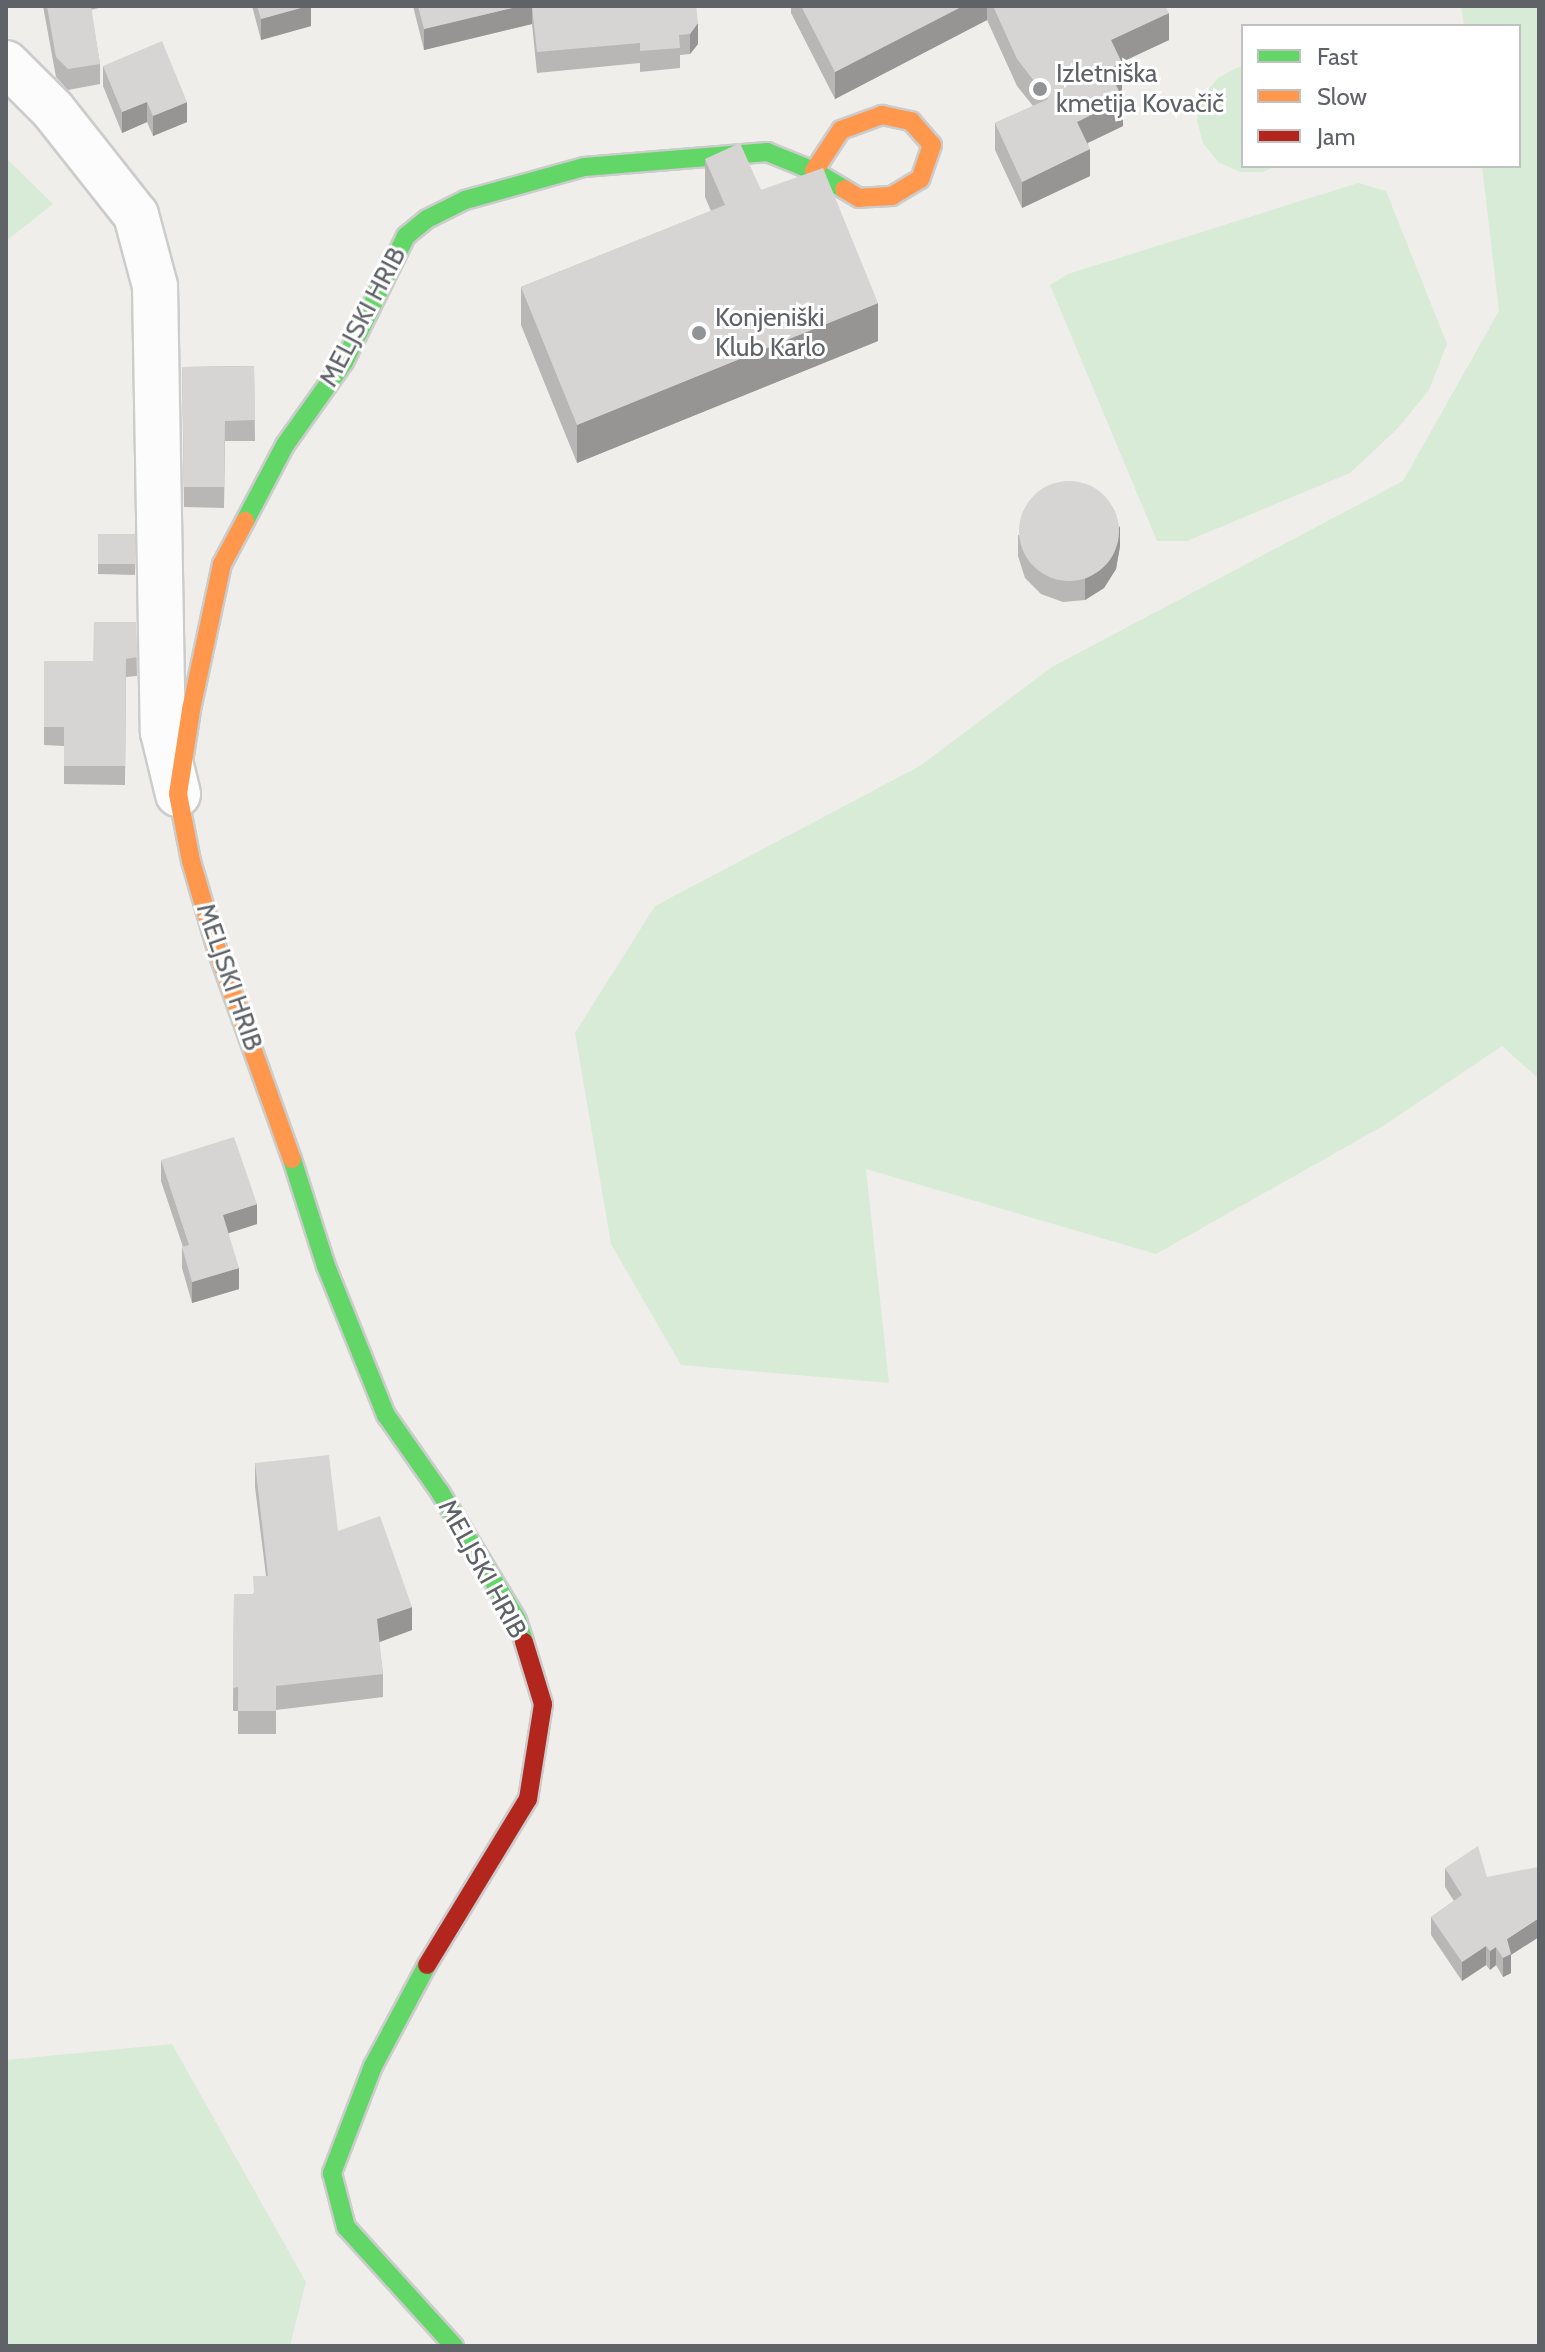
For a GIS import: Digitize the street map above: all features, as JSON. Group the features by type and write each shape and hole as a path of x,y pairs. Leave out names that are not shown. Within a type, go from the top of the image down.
{"street":[{"name":"MELJSKI HRIB","path":"6,63 53,110 136,215 155,286 163,732 191,861 217,950 331,1279 386,1415 440,1492 517,1620 543,1704 528,1799 438,1945 373,2066 332,2173 346,2227 454,2346"},
{"name":"MELJSKI HRIB","path":"178,794 222,564 285,445 344,362 406,236 427,219 465,200 584,167 767,152 814,171 859,198 892,196 920,179 932,145 911,121 882,115 841,130 814,171"}],"green space":[{"path":"1461,6 1539,6 1539,1079 1502,1046 1383,1126 1156,1254 866,1169 889,1383 681,1365 611,1244 575,1033 655,906 920,766 1052,667 1403,481 1499,311 1482,168 1521,168 1521,24 1464,24"},
{"path":"1241,67 1241,168 1271,168 1263,172 1240,172 1218,162 1203,143 1197,120 1202,97 1218,78"},
{"path":"6,158 53,204 6,241"},
{"path":"1358,183 1386,191 1447,344 1429,390 1398,428 1350,473 1187,541 1157,541 1050,285 1068,274"},
{"path":"172,2044 306,2282 290,2346 6,2346 6,2060"}],"building":[{"path":"47,6 91,6 100,64 68,69 56,57"},
{"path":"257,6 308,6 261,19"},
{"path":"418,6 521,6 424,29"},
{"path":"532,6 696,6 698,23 690,34 679,35 680,48 640,51 640,43 537,52"},
{"path":"801,6 963,6 835,72"},
{"path":"993,6 1165,6 1169,13 1111,40 1122,63 1108,69 1123,99 1077,122 1090,149 1022,182 995,123 1048,99 1017,59"},
{"path":"162,41 187,102 153,116 147,102 122,112 103,66"},
{"name":"Konjeniški Klub Karlo","path":"740,143 761,190 823,168 878,303 577,425 521,287 725,205 705,159"},
{"path":"254,366 255,420 225,421 224,487 184,487 182,367"},
{"path":"1069,481 1088,485 1105,495 1115,512 1119,531 1115,550 1105,567 1088,577 1069,581 1050,577 1033,567 1023,550 1019,531 1023,512 1033,495 1050,485"},
{"path":"98,534 135,534 135,564 98,564"},
{"path":"94,622 136,622 137,657 126,659 125,766 64,766 64,727 44,727 44,661 93,661"},
{"path":"234,1137 257,1204 223,1215 239,1268 192,1282 182,1247 189,1245 161,1160"},
{"path":"329,1455 338,1531 380,1516 412,1607 377,1619 383,1674 276,1686 276,1711 238,1711 238,1687 233,1688 234,1594 254,1594 253,1576 268,1576 255,1463"},
{"path":"1478,1846 1487,1877 1538,1867 1539,1918 1507,1939 1511,1954 1503,1958 1496,1947 1490,1951 1486,1946 1462,1962 1431,1917 1462,1895 1445,1868"}],"traffic: fast":[{"path":"245,521 285,445 344,362 406,236 427,219 465,200 584,167 767,152 814,171 844,189"},
{"path":"292,1159 326,1266 386,1415 440,1492 517,1620 524,1642"},
{"path":"427,1965 373,2066 332,2173 346,2227 454,2346"}],"traffic: slow":[{"path":"814,171 841,130 882,115 911,121 932,145 920,179 892,196 859,198 844,189"},
{"path":"245,521 222,564 191,710 178,794 191,861 217,950 292,1159"}],"traffic: jam":[{"path":"427,1965 528,1799 543,1704 524,1642"}],"place":[{"name":"Izletniška kmetija Kovačič","path":"1040,89"},
{"name":"Konjeniški Klub Karlo","path":"699,333"}]}
